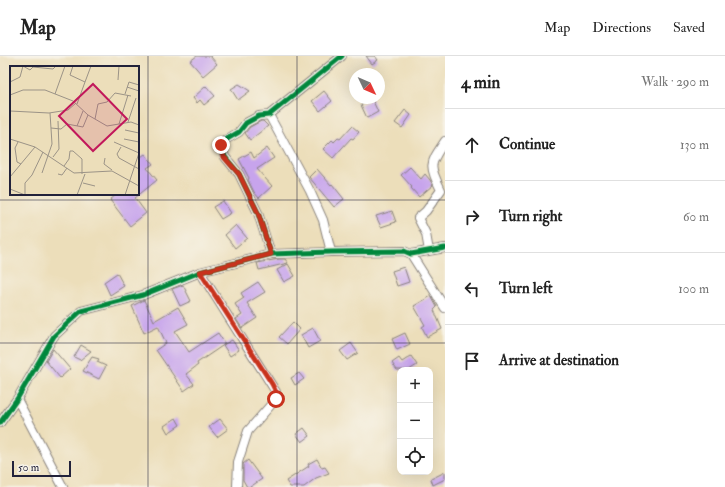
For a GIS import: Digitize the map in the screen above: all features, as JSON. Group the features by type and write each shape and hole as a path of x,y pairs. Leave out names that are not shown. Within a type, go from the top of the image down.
{"street":[{"path":"271,254 258,213 239,174 224,157 221,145 239,132 246,123 259,116 269,114 342,56"},
{"path":"269,114 310,191 323,220 331,252"},
{"path":"428,251 426,234 418,218 426,211 441,190 432,173 432,161 445,141"},
{"path":"0,423 17,399 54,336 81,311 143,294 200,272 271,254 404,252 411,254 445,248"},
{"path":"411,254 445,308"},
{"path":"200,272 276,392 276,399 248,431 238,462 237,487"},
{"path":"17,399 63,487"}],"building":[{"path":"197,56 210,56 217,64 203,76 190,61"},
{"path":"366,56 375,56 378,60 372,64"},
{"path":"239,84 250,91 238,100 231,89"},
{"path":"206,86 215,96 204,105 200,100 197,103 193,98"},
{"path":"324,91 332,101 320,111 312,101"},
{"path":"374,104 378,112 367,118 361,105"},
{"path":"405,110 411,115 402,128 395,123"},
{"path":"261,121 268,126 250,140 245,133 250,127"},
{"path":"352,126 359,132 353,139 351,138 333,158 323,149 332,140 334,142 338,138 340,139"},
{"path":"267,148 274,158 257,169 272,186 259,198 254,192 248,180 249,178 239,159 251,152 254,158"},
{"path":"145,154 153,164 147,168 157,180 139,195 139,158"},
{"path":"410,167 421,179 425,174 433,185 419,197 401,175"},
{"path":"317,169 344,199 334,207 309,177"},
{"path":"116,195 139,195 135,198 146,213 130,226 110,200"},
{"path":"223,201 231,213 221,219 213,207"},
{"path":"392,211 396,222 381,227 376,216"},
{"path":"236,225 247,238 235,248 225,235"},
{"path":"285,259 288,263 259,270 257,263"},
{"path":"288,264 295,276 284,282 277,270"},
{"path":"404,267 409,282 397,286 392,271"},
{"path":"117,273 124,286 110,295 104,282"},
{"path":"258,282 265,292 247,303 257,318 242,328 236,319 242,315 235,304 244,298 241,293"},
{"path":"183,285 191,301 180,306 172,289"},
{"path":"431,296 437,307 434,310 442,329 427,337 422,327 425,325 414,306"},
{"path":"144,300 154,321 178,307 188,324 175,331 189,352 218,333 225,344 197,363 198,365 186,374 194,384 184,391 156,350 166,343 158,326 144,333 132,306"},
{"path":"293,322 300,329 287,344 279,337"},
{"path":"313,328 320,341 308,348 301,335"},
{"path":"405,333 410,344 397,350 392,339"},
{"path":"232,340 239,350 230,356 223,345"},
{"path":"351,343 358,353 347,360 340,351"},
{"path":"81,345 91,351 80,360 74,357"},
{"path":"53,349 70,369 60,378 46,361"},
{"path":"411,356 417,365 414,367 397,367 397,370 392,363 399,358 402,362"},
{"path":"92,357 99,359 97,362 106,366 99,379 83,371"},
{"path":"299,373 304,379 295,385 291,378"},
{"path":"176,418 180,425 168,433 164,426"},
{"path":"220,419 228,429 217,437 209,427"},
{"path":"304,428 310,436 302,442 296,434"},
{"path":"317,459 322,468 325,467 329,473 316,478 304,487 290,487 286,481"},
{"path":"248,460 262,479 250,487 247,487 243,480 243,464"},
{"path":"445,472 445,479 433,485 431,479"}],"cycle path":[{"path":"271,254 258,213 239,174 225,157 221,145 227,139 239,132 246,123 259,116 269,115 342,56"},
{"path":"0,423 17,399 54,336 81,311 143,295 200,272 271,254 404,251 411,254 445,248"}],"route":[{"path":"221,145 224,157 239,174 258,213 271,254 200,272 272,384 276,392 276,399"}]}
